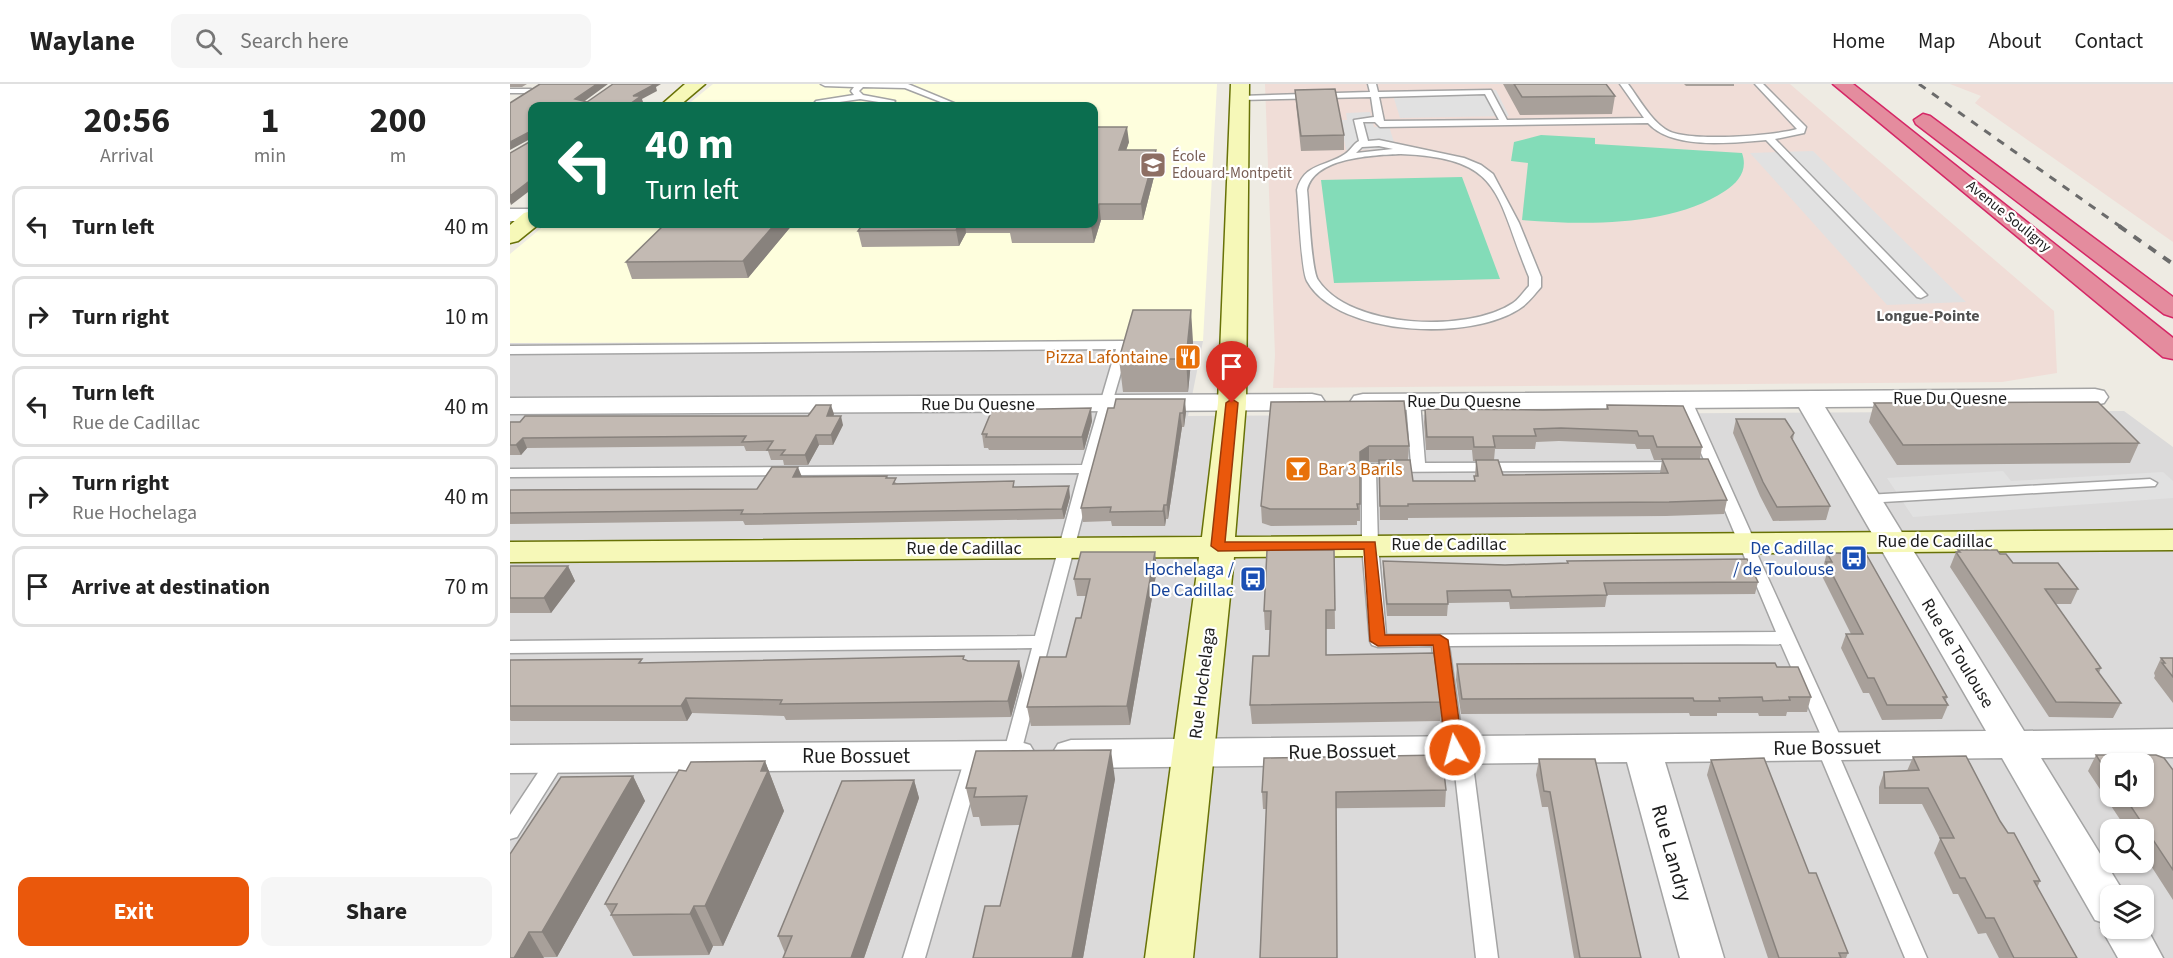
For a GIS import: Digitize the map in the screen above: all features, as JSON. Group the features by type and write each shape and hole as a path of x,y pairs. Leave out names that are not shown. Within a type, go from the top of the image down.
{"highway":[{"name":"Avenue Souligny","path":"1842,84 2173,351"},
{"name":"Avenue Souligny","path":"1903,105 2173,309"}],"main road":[{"path":"674,102 696,84"},
{"name":"Rue Hochelaga","path":"1169,958 1218,546 1232,403 1241,91"},
{"path":"510,237 528,221"},
{"name":"Rue de Cadillac","path":"510,552 2173,540"}],"street":[{"path":"510,104 536,88"},
{"path":"510,215 528,217"},
{"name":"Rue Du Quesne","path":"510,406 2095,397"},
{"name":"Rue de Toulouse","path":"1807,399 2100,890"},
{"name":"Rue Bossuet","path":"510,759 2173,743"},
{"name":"Rue Landry","path":"1642,749 1702,958"},
{"path":"2130,939 2141,958"}],"lane":[{"path":"825,84 906,86 947,102"},
{"path":"1372,84 1380,122"},
{"path":"1624,84 1652,120 1665,133 1676,137 1768,137 1793,135 1801,131 1802,127 1760,84"},
{"path":"860,86 855,91 860,97"},
{"path":"510,91 536,88"},
{"path":"1241,91 1374,94 1487,88 1504,122"},
{"path":"826,102 860,97 890,102"},
{"path":"1364,143 1358,120 1504,122 1652,120"},
{"path":"1768,137 1920,296"},
{"path":"1348,157 1359,144 1379,143 1470,164 1494,182 1535,277 1535,286 1523,301 1484,319 1463,323 1421,325 1361,316 1344,310 1321,296 1311,279 1303,184 1317,169 1348,157 1374,152 1420,153"},
{"path":"510,350 1123,345 1105,403 1012,754"},
{"path":"1684,399 1787,638 1916,958"},
{"path":"1413,401 1418,468"},
{"path":"1713,466 1369,468 1370,545 1378,641 1787,638"},
{"path":"510,473 1088,469"},
{"path":"1866,499 2150,483"},
{"path":"1440,640 1487,958"},
{"path":"510,646 1041,642"},
{"path":"914,958 975,755"},
{"path":"510,831 558,758"}],"shaded area":[{"name":"École Edouard-Montpetit","path":"713,84 1217,84 1203,341 510,343 510,254 541,228 1098,228 1098,102 691,102"},
{"path":"1265,84 1790,84 2054,311 2057,373 2002,382 1273,388 1275,355"},
{"path":"1950,84 2173,84 2173,242 1975,103 1981,96"},
{"path":"1496,90 1509,116 1400,118 1392,92"},
{"path":"1370,112 1374,127 1389,126 1396,149 1346,150 1340,120 1347,120 1346,113"},
{"path":"1813,151 1966,302 1887,305 1750,153"},
{"path":"1203,341 1188,416 2124,411 2173,447 2173,958 510,958 510,343"},
{"path":"2003,471 2011,481 2163,472 2173,481 2173,498 1913,517 1887,478"}],"green space":[{"path":"1541,135 1595,138 1595,144 1742,153 1744,165 1738,180 1725,191 1703,203 1679,211 1654,217 1600,223 1522,220 1528,163 1511,161 1514,142"},
{"path":"1462,177 1500,279 1334,283 1321,180"}],"building":[{"path":"540,84 597,84 575,99 587,102 528,102 528,133 510,142 510,103"},
{"path":"613,84 655,84 633,96 641,96 633,102 587,102"},
{"path":"1514,84 1606,84 1615,96 1522,97"},
{"path":"1335,89 1344,135 1301,136 1295,90"},
{"path":"1098,127 1127,127 1119,150 1156,150 1141,204 1099,204 1098,207"},
{"path":"528,143 528,182 510,196 510,153"},
{"path":"661,228 772,228 743,261 626,262"},
{"path":"860,228 957,228 956,230 858,231"},
{"path":"1133,310 1191,310 1186,359 1119,359"},
{"path":"1116,399 1185,399 1183,413 1180,413 1167,505 1164,505 1163,511 1110,512 1111,507 1081,508 1108,408 1114,408"},
{"path":"1404,401 1409,446 1369,446 1360,452 1360,504 1357,504 1358,509 1270,509 1261,506 1271,402"},
{"path":"2098,402 2139,443 1903,445 1874,403"},
{"path":"816,405 831,405 827,416 841,416 831,435 816,435 805,455 781,455 785,450 767,450 773,441 742,442 746,436 523,438 516,445 510,445 510,422 520,422 525,416 808,416"},
{"path":"1607,405 1683,406 1702,447 1657,447 1653,436 1639,436 1637,431 1561,428 1534,429 1536,436 1493,436 1495,447 1474,447 1473,437 1427,437 1425,409 1608,409"},
{"path":"1091,408 1082,437 986,437 987,434 982,434 992,410"},
{"path":"1736,419 1785,419 1794,433 1791,437 1830,506 1777,507 1763,482"},
{"path":"1662,459 1708,459 1727,500 1380,506 1379,460 1410,460 1413,481 1475,481 1474,476 1478,476 1476,460 1498,460 1503,475 1668,473"},
{"path":"772,467 798,467 793,477 887,476 886,478 896,478 893,484 1014,481 1013,487 1069,486 1062,509 741,514 743,510 510,513 510,490 757,489"},
{"path":"1267,550 1334,550 1335,610 1326,610 1326,655 1434,653 1441,702 1250,705 1253,656 1269,656 1271,611 1264,611"},
{"path":"1958,550 1997,550 2000,554 2006,554 2013,563 2058,563 2078,589 2045,589 2101,668 2096,669 2121,703 2056,702 1956,552 1960,552"},
{"path":"1081,552 1155,552 1127,706 1027,707 1040,657 1066,657 1076,618 1081,618 1090,579 1074,579"},
{"path":"1827,553 1866,554 1947,697 1943,697 1948,705 1887,705 1874,678 1868,678 1846,634 1863,634 1826,562 1832,562"},
{"path":"1747,559 1758,582 1604,583 1607,595 1512,597 1510,590 1447,591 1448,604 1387,604 1383,561 1505,565 1568,563 1567,561"},
{"path":"510,566 568,566 544,598 510,598"},
{"path":"964,656 963,659 968,661 1019,661 1008,701 780,704 782,700 686,698 681,706 510,706 510,660 642,659 639,663"},
{"path":"2161,658 2173,658 2173,677 2162,663 2165,663"},
{"path":"1775,663 1777,667 1798,667 1811,697 1789,697 1790,700 1763,701 1762,697 1719,698 1720,701 1694,701 1693,698 1462,699 1457,664"},
{"path":"1111,750 1072,958 973,958 985,906 1000,906 1027,796 974,797 976,788 966,788 976,751"},
{"path":"1442,755 1446,790 1336,792 1337,958 1260,958 1267,792 1262,792 1264,758"},
{"path":"2154,755 2156,755 2164,758 2173,770 2173,870 2154,841 2154,819 2139,819 2131,807 2154,807"},
{"path":"1966,756 2000,821 2008,833 2014,833 2040,881 2034,881 2077,958 2014,958 1994,918 1986,918 1965,878 1960,878 1940,838 1954,838 1928,788 1885,788 1884,772 1919,770 1913,757"},
{"path":"1764,758 1809,873 1816,873 1848,953 1839,953 1841,958 1779,958 1711,760"},
{"path":"1539,759 1595,759 1641,958 1580,958 1550,792 1544,791"},
{"path":"765,761 761,771 768,771 705,906 694,906 690,914 611,915 617,904 605,904 679,770 686,771 691,762"},
{"path":"633,776 542,932 529,932 514,958 510,958 510,854 561,777"},
{"path":"914,780 851,958 783,958 792,936 778,936 842,781"}],"railway":[{"path":"1919,84 2121,227"},
{"path":"2119,226 2173,264"}],"place":[{"name":"École Edouard-Montpetit","path":"1153,165"},
{"name":"Pizza Lafontaine","path":"1188,357"},
{"name":"Bar 3 Barils","path":"1298,469"},
{"name":"De Cadillac / de Toulouse","path":"1854,558"},
{"name":"Hochelaga / De Cadillac","path":"1253,579"}],"district":[{"name":"Longue-Pointe","path":"1928,315"}],"route":[{"path":"1232,403 1218,546 1370,545 1378,641 1440,640 1455,750"}]}
